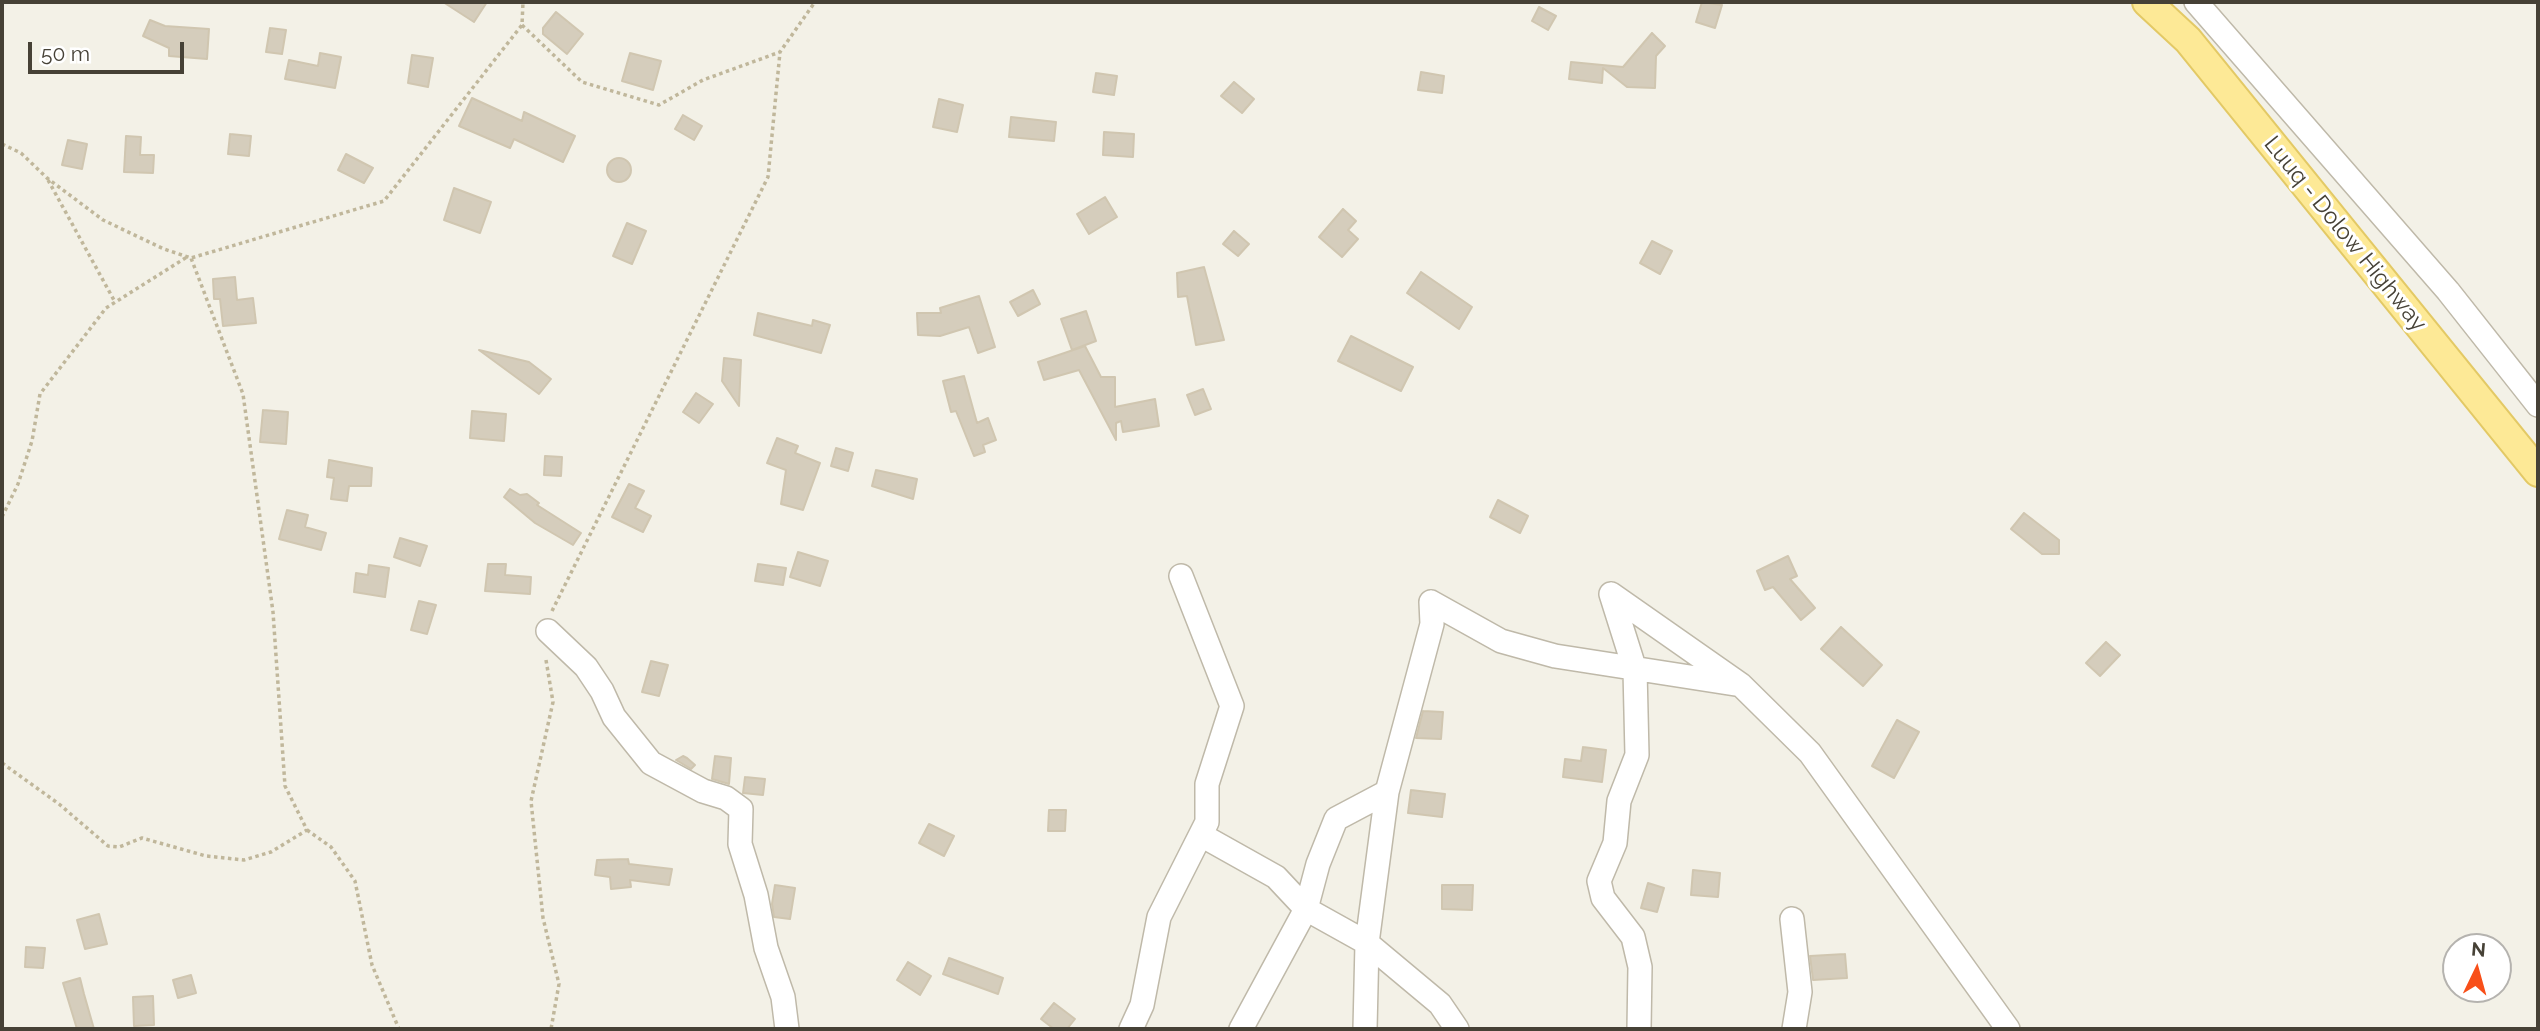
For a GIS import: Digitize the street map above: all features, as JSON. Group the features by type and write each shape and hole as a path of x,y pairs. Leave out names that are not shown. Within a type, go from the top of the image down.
{"main road":[{"name":"Luuq - Dolow Highway","path":"2147,2 2188,40 2538,472"}],"street":[{"path":"2196,2 2440,281 2538,405"},
{"path":"1131,1029 1142,1005 1159,916 1207,822 1207,784 1232,706 1181,576"},
{"path":"1639,1029 1640,967 1633,937 1603,898 1599,881 1615,843 1619,801 1637,755 1634,670 1611,594 1741,685 1810,752 2008,1029"},
{"path":"1365,1029 1367,943 1387,792 1432,624 1430,601 1501,641 1555,656 1741,685"},
{"path":"548,631 586,667 602,691 614,717 651,763 703,792 726,798 741,809 740,844 756,895 766,948 783,997 787,1029"},
{"path":"1241,1029 1306,909 1318,864 1336,819 1387,792"},
{"path":"1200,835 1276,877 1306,909 1367,943 1440,1004 1457,1029"},
{"path":"1792,919 1800,992 1794,1029"}],"path":[{"path":"2,517 18,484 32,441 40,394 106,308 189,257 384,201 522,25 523,2"},
{"path":"551,1029 559,985 543,918 531,801 552,702 544,647 552,607 768,177 780,52 815,2"},
{"path":"522,25 582,82 659,105 703,80 780,52"},
{"path":"2,144 20,153 47,178 103,220 189,257 243,394 256,502 272,599 285,786 307,830 331,846 355,881 372,965 399,1029"},
{"path":"47,178 115,303"},
{"path":"2,763 58,804 108,846 119,847 142,838 206,856 244,860 271,852 307,830"}],"building":[{"path":"443,2 487,2 474,22"},
{"path":"1702,2 1722,5 1715,28 1696,22"},
{"path":"1539,7 1556,16 1548,30 1532,21"},
{"path":"556,12 583,34 567,54 543,34 543,28"},
{"path":"150,20 165,26 209,29 207,59 169,56 169,48 143,36"},
{"path":"270,28 286,30 282,54 266,52"},
{"path":"1652,33 1665,46 1656,56 1655,88 1627,87 1603,68 1602,83 1569,79 1571,62 1623,67"},
{"path":"320,53 341,57 335,88 285,79 289,60 318,66"},
{"path":"630,53 661,61 653,90 622,81"},
{"path":"412,55 433,58 428,87 408,83"},
{"path":"1421,72 1444,76 1442,93 1418,90"},
{"path":"1096,73 1117,76 1114,95 1093,92"},
{"path":"1234,82 1254,99 1242,113 1221,96"},
{"path":"472,98 522,121 524,112 575,136 563,162 514,139 510,148 459,126"},
{"path":"939,99 963,105 957,132 933,127"},
{"path":"683,115 702,126 694,140 675,129"},
{"path":"1011,117 1056,122 1054,141 1009,137"},
{"path":"1104,132 1134,134 1133,157 1103,155"},
{"path":"230,134 251,136 249,156 228,154"},
{"path":"126,136 141,137 140,155 154,155 153,173 124,172"},
{"path":"68,140 87,144 82,169 62,165"},
{"path":"346,154 373,168 364,183 338,170"},
{"path":"619,158 627,162 631,170 627,178 619,182 611,178 607,170 611,162"},
{"path":"454,188 491,202 480,233 444,220"},
{"path":"1105,197 1117,217 1089,234 1077,214"},
{"path":"1343,209 1356,221 1348,230 1358,239 1342,257 1319,237"},
{"path":"627,223 646,231 632,264 613,256"},
{"path":"1234,231 1249,244 1238,256 1223,244"},
{"path":"1652,241 1672,251 1660,274 1640,263"},
{"path":"1204,267 1224,340 1196,345 1187,296 1178,297 1177,273"},
{"path":"1421,272 1472,307 1459,329 1407,293"},
{"path":"235,277 237,300 253,298 256,323 223,326 220,299 214,299 213,279"},
{"path":"1033,290 1040,304 1018,316 1010,302"},
{"path":"979,296 995,347 978,353 969,327 940,336 918,335 917,313 941,313 940,308"},
{"path":"1086,311 1096,341 1072,350 1061,319"},
{"path":"758,313 812,326 813,320 830,325 821,353 754,335"},
{"path":"1351,336 1413,367 1401,391 1338,361"},
{"path":"1085,346 1101,377 1115,377 1115,407 1155,399 1159,426 1123,432 1121,421 1116,423 1116,440 1079,370 1044,380 1038,362"},
{"path":"479,350 529,362 551,379 539,394"},
{"path":"724,358 741,360 739,406 722,381"},
{"path":"964,376 977,423 988,418 996,440 983,445 985,452 974,456 956,411 951,412 943,381"},
{"path":"1203,389 1211,409 1195,415 1187,395"},
{"path":"696,393 713,404 699,423 683,412"},
{"path":"263,410 288,412 286,444 260,442"},
{"path":"472,411 506,414 504,441 470,438"},
{"path":"777,438 798,446 795,453 820,463 803,510 781,504 786,470 767,463"},
{"path":"836,448 853,453 848,471 831,466"},
{"path":"545,456 562,457 561,476 544,475"},
{"path":"329,460 372,468 371,486 349,486 347,501 331,499 334,478 327,477"},
{"path":"876,470 917,479 913,499 872,486"},
{"path":"629,484 644,491 635,508 651,516 643,532 612,517"},
{"path":"510,489 520,495 527,494 539,503 537,505 581,533 573,545 535,523 504,497"},
{"path":"1498,500 1528,516 1520,533 1490,517"},
{"path":"287,510 308,515 305,527 326,533 321,550 279,539"},
{"path":"2024,513 2059,540 2059,554 2042,554 2011,529"},
{"path":"400,538 427,546 420,566 394,557"},
{"path":"798,552 828,561 820,586 790,577"},
{"path":"1788,556 1797,576 1790,579 1815,608 1801,620 1773,587 1765,590 1757,571"},
{"path":"488,564 506,564 505,575 531,577 530,594 485,591"},
{"path":"758,564 786,568 783,585 755,581"},
{"path":"369,565 389,568 385,597 354,592 356,573 368,575"},
{"path":"419,601 436,605 427,634 411,630"},
{"path":"1841,627 1882,665 1863,686 1821,649"},
{"path":"2106,642 2120,655 2100,676 2086,663"},
{"path":"651,661 668,665 659,696 642,692"},
{"path":"1423,711 1443,712 1441,739 1416,738"},
{"path":"1897,720 1919,732 1894,778 1872,766"},
{"path":"1583,747 1606,750 1602,782 1563,777 1565,759 1581,761"},
{"path":"683,756 695,765 691,769 676,760"},
{"path":"715,756 731,758 729,784 712,779"},
{"path":"745,777 765,779 763,795 743,793"},
{"path":"1411,790 1445,794 1442,817 1408,813"},
{"path":"1049,810 1066,810 1065,831 1048,831"},
{"path":"929,824 954,836 944,856 919,843"},
{"path":"628,859 629,864 672,869 669,885 630,880 631,887 611,889 610,877 595,875 597,860"},
{"path":"1693,870 1720,873 1718,897 1691,895"},
{"path":"1648,883 1664,888 1657,912 1641,908"},
{"path":"775,885 795,888 790,919 774,917 772,904"},
{"path":"1442,885 1473,885 1472,910 1442,909"},
{"path":"99,914 107,944 85,949 77,920"},
{"path":"26,947 45,948 43,968 25,967"},
{"path":"1845,954 1847,978 1813,980 1810,956"},
{"path":"949,958 1003,978 998,994 943,974"},
{"path":"908,962 931,976 920,995 897,980"},
{"path":"191,975 196,993 178,998 173,980"},
{"path":"80,978 94,1029 77,1029 63,983"},
{"path":"153,996 154,1025 134,1026 133,997"},
{"path":"1054,1003 1075,1019 1067,1029 1054,1029 1041,1019"}]}
